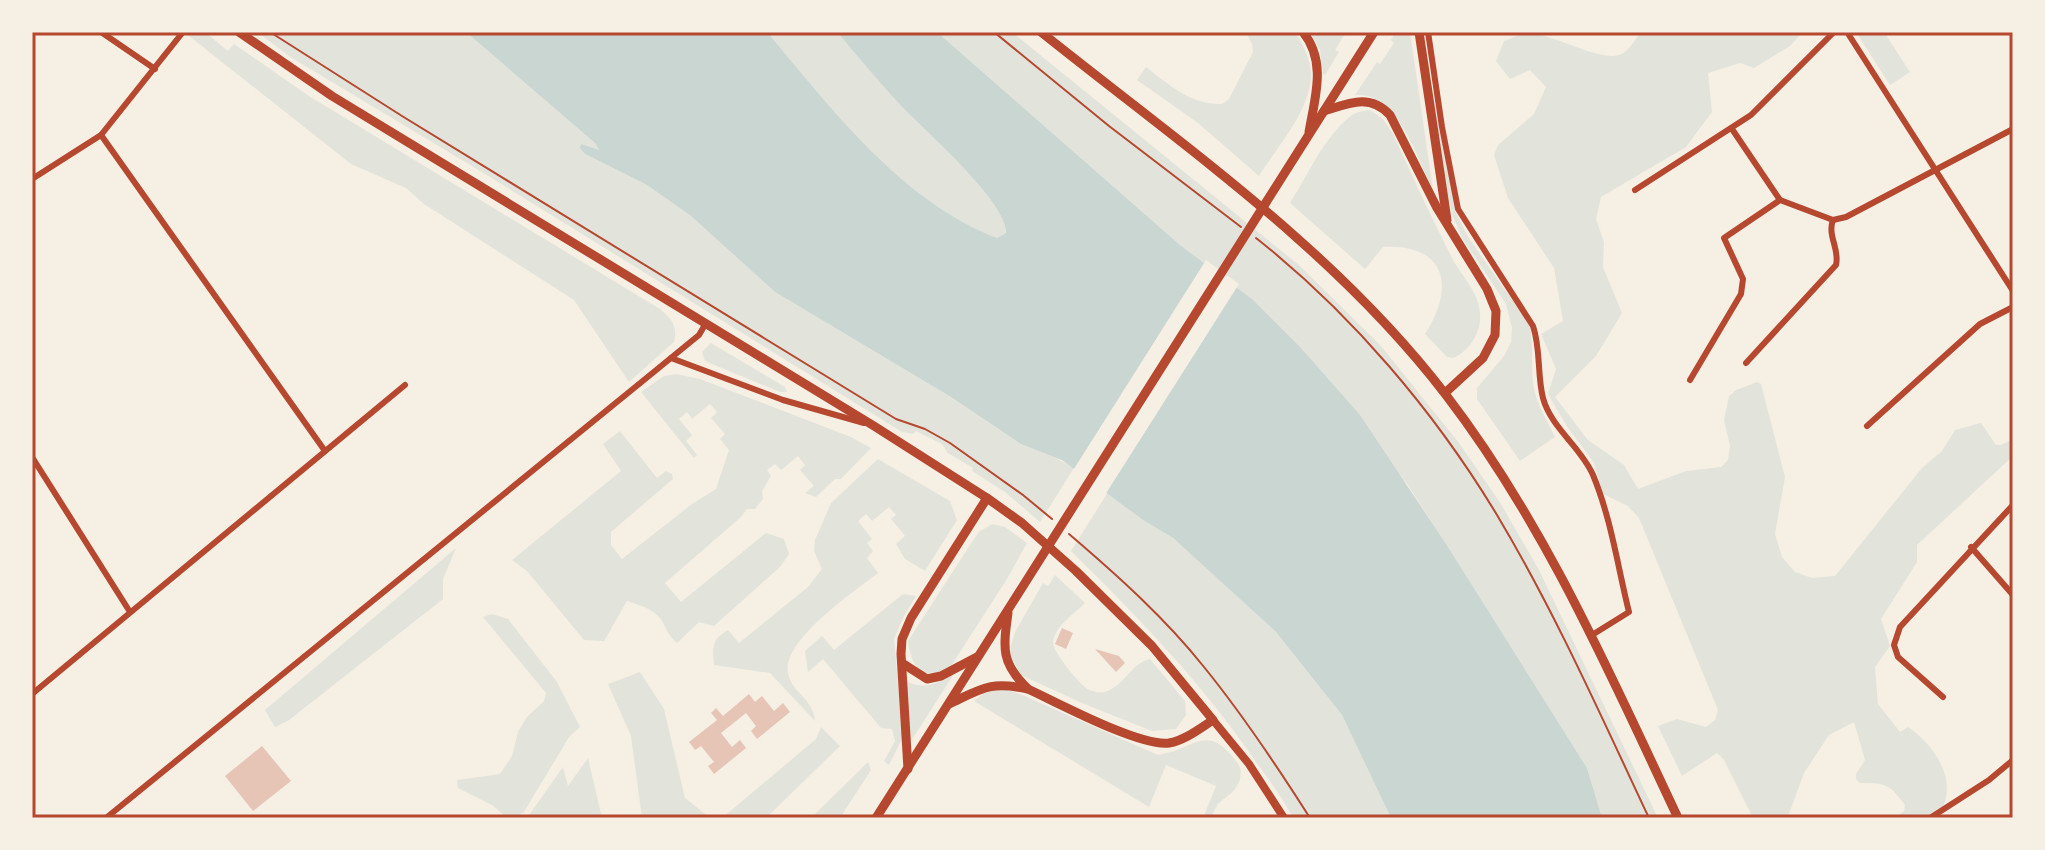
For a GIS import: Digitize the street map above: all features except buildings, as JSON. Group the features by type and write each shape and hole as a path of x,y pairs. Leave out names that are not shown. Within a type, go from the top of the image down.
{"main road":[{"path":"239,32 332,96 874,426 1022,523 1152,646 1249,764 1284,818"},
{"path":"1041,32 1218,173 1327,265 1397,337 1445,393 1521,503 1592,635 1678,818"},
{"path":"1303,32 1314,50 1318,72 1308,137"},
{"path":"876,818 1374,32"},
{"path":"1419,32 1428,66 1447,223"},
{"path":"1324,111 1364,100 1384,108 1494,303 1495,335 1483,358 1445,393"},
{"path":"908,769 902,639 905,629 987,498"},
{"path":"1008,611 1004,653 1014,675 1028,689"},
{"path":"902,663 927,679 941,676 979,656"},
{"path":"949,704 986,686 1009,685 1028,689 1151,742 1165,744 1177,741 1213,720"}],"street":[{"path":"101,32 155,69"},
{"path":"32,179 101,135 183,32"},
{"path":"1428,32 1428,66 1458,209 1533,326 1537,337 1543,400 1588,464 1610,532 1629,612 1592,635"},
{"path":"1635,190 1732,129 1763,104 1834,32"},
{"path":"1847,32 2013,291"},
{"path":"1732,129 1780,200 1833,220 1846,217 2013,129"},
{"path":"101,135 325,451"},
{"path":"1690,380 1741,294 1743,279 1724,238 1780,200"},
{"path":"1746,363 1836,265 1838,257 1830,232 1833,220"},
{"path":"1867,426 1980,324 2013,307"},
{"path":"106,818 699,335 706,323"},
{"path":"671,358 783,400 874,426"},
{"path":"32,694 405,385"},
{"path":"32,457 130,612"},
{"path":"1943,697 1898,657 1894,645 1900,627 2013,505"},
{"path":"1971,547 2013,595"},
{"path":"1930,818 1989,780 2013,760"}],"path":[{"path":"270,32 896,419 925,429 950,443 1023,495 1103,563 1202,664 1240,713 1310,818"},
{"path":"994,32 1109,126 1245,229"},
{"path":"1256,238 1365,341 1446,439 1496,513 1544,599 1649,818"}],"shaded area":[{"path":"184,32 205,32 228,51 234,44 309,96 660,309 673,323 674,342 629,382 574,300 424,204 406,188 351,164"},
{"path":"257,32 466,32 595,143 600,151 585,154 647,185 691,216 775,292 951,397 1021,444 1042,450 1074,468 1040,522 1005,492 972,471 973,468 948,453 942,444 916,431 913,434 902,432 292,58"},
{"path":"466,32 767,32 843,121 899,176 929,201 997,238 1006,233 1003,220 981,187 897,102 837,32 937,32 1180,245 1252,299 1300,347 1360,415 1446,544 1587,768 1602,818 1391,818 1342,715 1276,632 1173,538 1143,520 1062,460 1021,444 951,397 775,292 691,216 647,185 585,154 580,148 581,144 599,150 595,143"},
{"path":"767,32 837,32 897,102 981,187 1003,220 1006,233 997,238 962,221 929,201 899,176 843,121"},
{"path":"937,32 1012,32 1300,266 1381,346 1459,443 1501,504 1539,570 1658,818 1602,818 1587,768 1408,485 1252,299 1180,245"},
{"path":"1246,32 1295,32 1308,57 1311,74 1310,88 1299,114 1259,176 1198,123 1137,80 1146,67 1190,97 1222,104 1229,99 1253,52"},
{"path":"1310,32 1346,32 1335,50 1339,52 1325,75 1320,50"},
{"path":"1396,32 1410,32 1433,190 1413,145 1394,115 1370,97 1355,95 1394,43 1391,40"},
{"path":"1641,32 1803,32 1790,46 1754,68 1740,63 1708,73 1712,112 1686,147 1601,197 1596,219 1604,242 1603,267 1622,313 1596,356 1555,397 1588,440 1624,465 1638,489 1686,471 1721,467 1728,460 1730,446 1724,420 1729,396 1757,382 1761,384 1785,477 1775,534 1782,557 1795,572 1812,578 1835,576 1922,468 1942,451 1955,430 1981,423 1996,445 2013,439 2013,456 1917,545 1917,562 1881,619 1890,646 1875,667 1878,704 1900,732 1908,727 1919,735 1943,768 1947,793 1936,818 1895,818 1904,811 1905,805 1895,793 1882,784 1860,783 1856,779 1865,760 1854,722 1829,735 1804,773 1789,814 1778,818 1753,818 1724,760 1717,753 1682,776 1658,726 1677,719 1706,727 1715,720 1718,710 1639,518 1628,506 1603,494 1594,463 1548,394 1556,369 1541,334 1563,321 1554,268 1508,198 1494,155 1498,145 1534,114 1546,87 1530,70 1510,79 1496,61 1504,41 1522,34 1534,34 1591,52 1616,56 1625,52"},
{"path":"1856,32 1884,32 1910,72 1890,85"},
{"path":"1431,85 1455,211 1468,237 1529,324 1534,390 1555,437 1520,461 1477,399 1477,388 1504,356 1511,342 1512,328 1506,304 1463,239 1453,217"},
{"path":"1370,110 1383,119 1393,134 1452,258 1479,306 1477,333 1465,351 1453,358 1447,357 1425,334 1435,316 1442,285 1439,271 1432,261 1404,248 1383,247 1365,269 1290,203 1333,133 1352,115"},
{"path":"711,343 785,387 787,392 780,392 705,361 702,352"},
{"path":"676,374 700,379 851,437 871,448 841,479 835,479 816,497 805,493 814,486 800,470 805,465 798,456 781,470 775,464 767,470 771,476 762,491 763,499 755,509 747,509 665,583 681,602 766,533 784,539 789,554 780,567 714,626 699,622 677,643 655,613 627,601 604,641 584,640 527,571 512,560 621,471 603,444 620,431 657,478 666,471 672,474 673,479 611,532 611,545 622,559 716,489 729,450 720,439 725,434 711,418 717,412 710,404 692,419 687,412 679,419 692,435 686,441 697,455 694,458 641,392 664,376"},
{"path":"878,459 950,501 957,520 925,571 905,559 896,544 905,536 891,519 896,515 889,507 872,521 866,514 858,521 872,539 867,543 873,551 867,558 878,573 822,617 796,646 789,660 790,680 810,706 815,721 770,673 714,665 714,644 728,630 739,643 808,587 822,569 814,551 815,540 831,503"},
{"path":"1108,492 1143,520 1173,538 1276,632 1342,715 1391,818 1293,818 1236,733 1192,678 1071,551"},
{"path":"992,524 1005,527 1027,543 951,666 926,673 912,659 908,641 979,532"},
{"path":"456,548 443,579 443,599 289,720 275,727 265,710"},
{"path":"1055,575 1085,603 1061,626 1053,642 1077,680 1094,692 1111,690 1137,665 1150,659 1185,701 1186,715 1176,729 1152,731 1021,675 1010,654 1015,632 1043,583 1048,586"},
{"path":"903,594 916,596 894,639 903,737 889,765 884,761 895,741 892,729 881,728 823,659 808,672 805,651 822,636 834,650"},
{"path":"492,614 508,619 557,682 580,727 569,737 524,812 513,818 507,818 492,805 458,788 457,780 500,774 512,756 518,732 527,717 544,701 546,693 483,617"},
{"path":"640,672 664,709 685,798 710,818 642,818 631,736 608,684"},
{"path":"954,674 911,741 904,680 924,686"},
{"path":"1001,688 1158,755 1200,741 1216,743 1226,749 1238,764 1241,772 1239,781 1219,803 1211,818 1203,818 1216,786 1166,765 1149,807 974,701 988,690"},
{"path":"821,727 840,746 766,818 722,818 816,739"},
{"path":"588,758 602,818 527,818 563,767 568,786"},
{"path":"868,762 871,770 840,818 811,818"}],"pier":[{"path":"1206,260 1239,284 1105,495 1072,472"}]}
